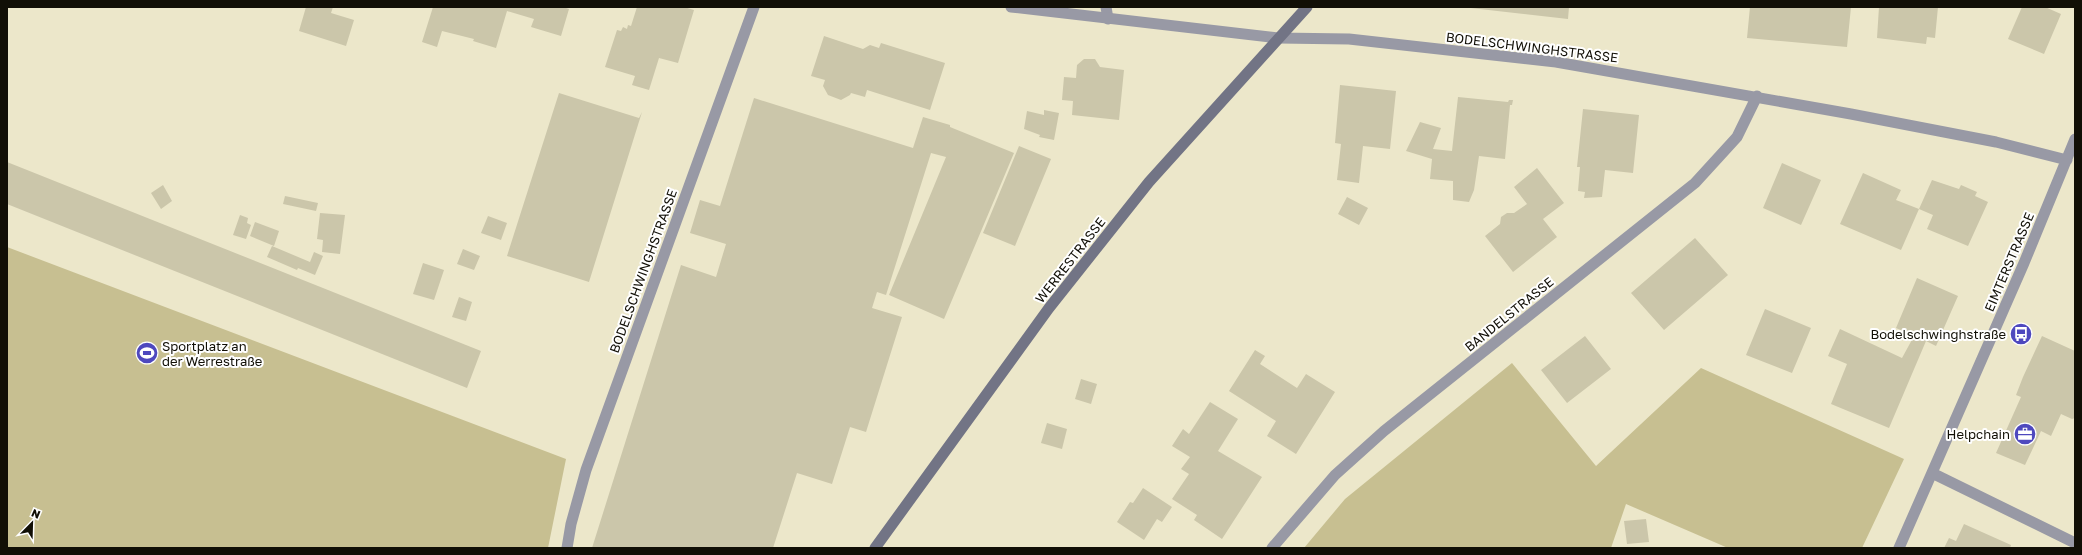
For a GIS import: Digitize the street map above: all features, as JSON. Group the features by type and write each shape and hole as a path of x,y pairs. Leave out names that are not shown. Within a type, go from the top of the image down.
{"main road":[{"name":"WERRESTRASSE","path":"875,548 1050,308 1149,182 1307,7"}],"street":[{"name":"BODELSCHWINGHSTRASSE","path":"567,548 571,524 586,470 754,7"},
{"name":"BODELSCHWINGHSTRASSE","path":"1011,7 1278,38 1349,39 1556,62 1757,96 1996,142 2067,160"},
{"path":"1106,7 1108,19"},
{"name":"BANDELSTRASSE","path":"1272,548 1335,474 1384,431 1695,183 1737,137 1757,96"},
{"name":"EIMTERSTRASSE","path":"1899,548 2024,263 2075,139"},
{"path":"1932,473 2075,543"}],"shaded area":[{"name":"Sportplatz an der Werrestraße","path":"7,247 566,459 548,548 7,548"},
{"path":"1512,363 1596,466 1701,368 1904,459 1862,548 1728,548 1626,504 1611,548 1304,548 1345,499"}],"building":[{"path":"306,7 333,7 331,13 354,20 346,46 299,31"},
{"path":"433,7 563,7 569,9 561,36 531,27 534,19 507,11 496,48 473,41 474,39 442,31 437,47 422,42"},
{"path":"637,7 684,7 694,10 678,63 659,58 649,90 632,85 635,76 605,67 617,30 621,31 623,27 627,29 628,25 631,26"},
{"path":"1462,7 1569,7 1568,19"},
{"path":"1750,7 1851,7 1847,47 1747,38"},
{"path":"1879,7 1938,7 1935,38 1927,37 1926,44 1877,38"},
{"path":"2022,7 2045,7 2061,14 2044,54 2008,39"},
{"path":"824,36 863,49 870,45 879,48 881,43 945,63 930,110 867,90 865,97 851,93 841,100 828,95 823,86 825,80 811,76"},
{"path":"1084,59 1095,59 1100,67 1124,70 1119,120 1072,115 1073,101 1062,100 1064,77 1076,78 1077,65"},
{"path":"1340,85 1396,91 1390,149 1363,146 1359,183 1337,180 1341,144 1335,143"},
{"path":"559,93 639,118 642,112 589,282 507,256"},
{"path":"1458,97 1508,102 1509,100 1513,100 1512,105 1510,105 1505,159 1479,156 1474,190 1469,202 1453,200 1453,181 1430,179 1432,159 1406,151 1420,122 1441,128 1433,149 1452,151"},
{"path":"754,98 913,148 923,117 950,125 950,127 1014,153 944,319 889,295 946,157 931,153 886,295 877,292 872,308 902,317 866,432 850,427 832,484 797,473 773,548 592,548 681,265 716,277 726,244 690,233 700,200 720,206"},
{"path":"1583,109 1639,115 1633,173 1605,170 1602,197 1584,198 1585,192 1578,191 1580,167 1577,167"},
{"path":"1044,110 1059,113 1054,140 1039,137 1040,135 1024,129 1027,111 1044,115"},
{"path":"1019,146 1051,159 1015,246 983,233"},
{"path":"7,162 481,351 467,388 7,204"},
{"path":"1782,163 1821,180 1801,225 1763,208"},
{"path":"1537,168 1564,203 1543,219 1557,237 1513,272 1485,236 1500,224 1501,217 1507,213 1514,213 1527,204 1514,187"},
{"path":"1863,173 1901,190 1896,200 1919,209 1901,250 1840,224"},
{"path":"1932,180 1959,189 1961,185 1977,192 1975,196 1988,202 1968,246 1927,229 1933,215 1919,209"},
{"path":"163,185 172,201 161,209 151,193"},
{"path":"285,196 318,203 316,211 283,204"},
{"path":"1347,197 1368,208 1359,225 1338,214"},
{"path":"320,213 345,215 340,254 322,252 323,240 317,239"},
{"path":"240,215 248,218 247,223 251,225 246,239 233,235"},
{"path":"488,216 507,223 501,240 481,233"},
{"path":"255,222 279,231 274,246 250,236"},
{"path":"1695,238 1728,275 1664,330 1631,293"},
{"path":"272,246 310,262 314,252 323,256 315,275 298,268 297,270 267,257"},
{"path":"463,249 480,256 474,270 457,264"},
{"path":"423,263 444,270 434,300 413,294"},
{"path":"1917,278 1958,296 1936,346 1926,341 1889,428 1831,404 1847,364 1828,356 1840,329 1902,358 1914,336 1896,328"},
{"path":"459,297 472,302 466,321 452,317"},
{"path":"1765,309 1811,328 1792,373 1746,355"},
{"path":"1585,336 1611,369 1567,403 1541,370"},
{"path":"2042,336 2075,351 2075,418 2072,419 2061,414 2051,436 2041,431 2025,465 1996,453 2021,397 2016,395"},
{"path":"1255,350 1265,356 1260,364 1297,388 1306,374 1335,392 1296,454 1267,436 1276,421 1229,391"},
{"path":"1081,379 1097,384 1091,404 1075,399"},
{"path":"1210,402 1238,419 1218,451 1262,477 1222,539 1194,520 1197,515 1172,499 1189,474 1181,469 1190,457 1172,446 1183,429 1189,434"},
{"path":"1047,423 1067,429 1062,449 1041,443"},
{"path":"1143,488 1172,507 1162,522 1157,519 1144,540 1117,522 1130,502 1133,503"},
{"path":"1646,519 1649,542 1627,544 1624,521"},
{"path":"1964,524 2011,545 2010,548 1944,548 1949,538 1956,541"}],"place":[{"name":"Bodelschwinghstraße","path":"2021,334"},
{"name":"Sportplatz an der Werrestraße","path":"147,353"},
{"name":"Helpchain","path":"2025,434"}]}
